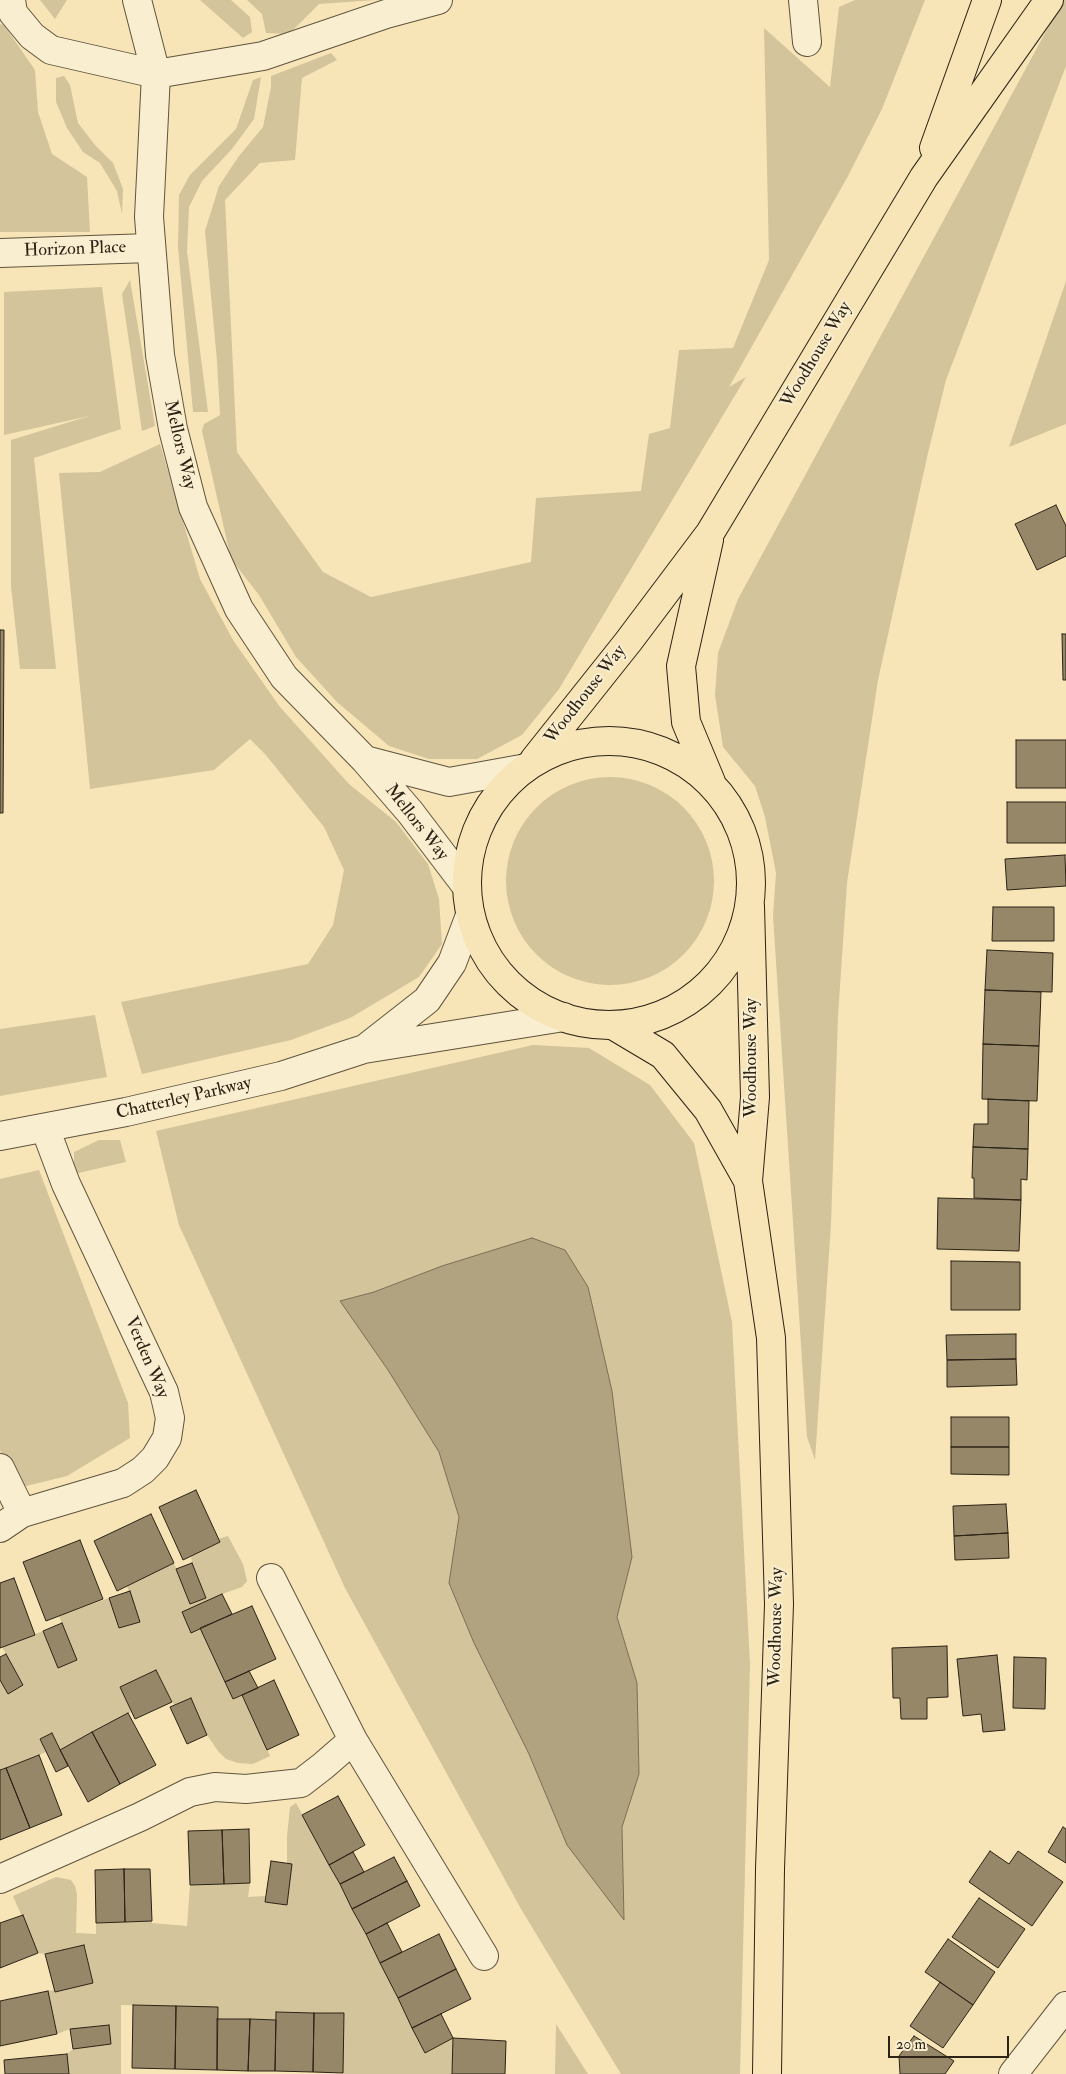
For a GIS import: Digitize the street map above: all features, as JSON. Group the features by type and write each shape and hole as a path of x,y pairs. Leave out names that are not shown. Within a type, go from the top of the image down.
{"main road":[{"name":"Woodhouse Way","path":"924,177 987,0"},
{"name":"Woodhouse Way","path":"748,1181 708,1110 663,1055 616,1026 588,1024 564,1017 524,998 501,977 484,954 469,918 467,887 470,852 477,826 496,793 528,765 628,642 710,533 924,177 1049,0"},
{"name":"Woodhouse Way","path":"710,533 681,666 686,722 712,783 728,803 742,830 750,856 755,1096 748,1181 771,1338 779,1604 767,2074"},
{"path":"528,765 584,742 628,741 654,747 681,759 712,783"},
{"path":"616,1026 655,1019 682,1006 713,981 737,946 750,906"}],"street":[{"path":"11,0 13,13 32,36 51,50 156,74 263,56 386,14 438,0"},
{"name":"Mellors Way","path":"137,0 156,74 149,218 160,355 173,429 193,507 239,609 279,669 410,812 467,887"},
{"path":"803,0 807,42"},
{"name":"Horizon Place","path":"0,253 150,248"},
{"name":"Mellors Way","path":"364,760 449,782 528,765"},
{"path":"364,1049 427,1000 452,963 469,918"},
{"path":"364,1049 564,1017"},
{"name":"Chatterley Parkway","path":"0,1136 126,1112 281,1076 364,1049"},
{"name":"Verden Way","path":"0,1528 22,1513 123,1483 143,1470 155,1458 167,1438 170,1418 164,1392 66,1184 45,1128"},
{"path":"0,1468 22,1513"},
{"path":"272,1578 353,1740 484,1956"},
{"path":"0,1879 140,1817 190,1792 215,1787 246,1790 300,1783 324,1766 353,1740"},
{"path":"1014,2074 1066,2006"}],"shaded area":[{"path":"40,0 67,0 55,19"},
{"path":"200,0 231,0 250,17 252,32 243,38"},
{"path":"247,0 375,0 319,4 289,34 266,33 262,14"},
{"path":"855,0 925,0 882,109 848,176 729,387 746,377 559,689 522,735 477,759 429,759 389,746 337,702 296,657 259,595 231,559 202,431 204,424 220,415 205,231 219,186 239,156 263,127 271,87 271,76 331,53 337,60 302,78 295,160 260,163 225,200 237,452 323,572 371,597 531,562 536,498 641,491 649,434 670,428 679,350 733,348 769,260 764,28 830,87 839,7"},
{"path":"1063,0 1066,0 1066,66 946,380 878,680 847,883 838,1016 831,1224 815,1460 807,1437 773,916 776,873 765,817 755,786 723,747 715,695 718,653 738,599"},
{"path":"0,24 4,25 35,70 38,112 52,154 87,177 90,232 0,232"},
{"path":"64,76 70,85 78,123 95,145 113,163 123,189 122,214 117,191 100,163 83,152 67,128 56,102 56,78"},
{"path":"261,77 254,119 232,149 202,181 189,207 187,251 208,412 193,412 178,247 179,195 190,175 236,129 253,80"},
{"path":"130,280 155,426 142,431 122,294"},
{"path":"1066,281 1066,424 1009,447"},
{"path":"102,287 121,429 34,458 56,669 20,669 11,586 11,440 89,416 4,435 4,292"},
{"path":"160,444 200,579 233,640 280,707 349,784 396,822 428,864 439,899 442,944 419,977 350,1018 291,1040 142,1074 121,1002 308,964 333,925 344,870 324,827 265,754 250,739 214,770 90,789 59,473 100,472"},
{"path":"610,777 630,779 659,789 676,801 690,815 706,841 712,861 714,881 712,901 702,930 690,947 676,961 650,977 630,983 610,985 590,983 561,973 544,961 530,947 514,921 508,901 506,881 508,861 518,832 530,815 544,801 570,785 590,779"},
{"path":"95,1015 107,1077 0,1096 0,1029"},
{"path":"533,1045 589,1048 650,1085 694,1143 732,1322 750,1664 740,2074 621,2074 521,1909 345,1588 179,1225 156,1131"},
{"path":"99,1140 120,1140 126,1162 74,1174 74,1152"},
{"path":"39,1170 128,1403 130,1438 67,1476 14,1489 0,1450 0,1179"},
{"path":"532,1238 565,1250 588,1287 612,1391 632,1557 617,1617 637,1683 639,1774 622,1827 624,1920 567,1845 529,1754 474,1643 449,1583 459,1517 439,1452 388,1370 340,1301 374,1292 442,1266"},
{"path":"228,1536 243,1564 247,1581 242,1587 222,1594 182,1613 190,1632 200,1628 233,1699 242,1695 270,1756 253,1764 238,1763 226,1759 207,1735 191,1698 174,1705 156,1670 120,1687 131,1712 60,1750 52,1733 40,1739 46,1752 0,1770 0,1680 8,1694 23,1684 2,1647 43,1631 58,1668 77,1660 59,1616 109,1598 119,1628 139,1622 127,1586 174,1563 190,1604 206,1598 191,1556 220,1542 218,1539"},
{"path":"296,1803 340,1884 425,2052 453,2038 452,2074 343,2074 343,2013 276,2012 276,2020 217,2019 217,2007 121,2005 121,2074 69,2074 67,2054 73,2049 111,2044 108,2025 70,2029 57,2034 48,1991 54,1990 55,1992 93,1983 85,1946 45,1954 38,1953 13,1896 56,1877 71,1880 77,1894 76,1933 96,1934 96,1923 152,1921 152,1923 187,1926 190,1885 250,1883 248,1897 266,1896 265,1902 287,1905 292,1864 287,1863 287,1836 290,1807"},
{"path":"556,2024 588,2074 555,2074"}],"building":[{"path":"1056,505 1066,526 1066,556 1037,570 1015,524"},
{"path":"0,630 4,630 3,813 0,813"},
{"path":"1062,634 1066,634 1066,680 1063,680"},
{"path":"1016,740 1066,740 1066,788 1016,788"},
{"path":"1007,802 1066,802 1066,843 1007,843"},
{"path":"1065,855 1066,886 1007,890 1005,859"},
{"path":"993,907 1054,907 1054,941 992,941"},
{"path":"987,950 1053,953 1052,992 985,990"},
{"path":"985,990 1041,992 1039,1046 983,1044"},
{"path":"983,1044 1039,1046 1037,1101 982,1099"},
{"path":"988,1099 1029,1101 1028,1149 973,1147 974,1124 988,1124"},
{"path":"973,1147 1028,1149 1027,1180 1021,1179 1021,1200 974,1198 974,1178 972,1178"},
{"path":"938,1198 1021,1200 1019,1251 937,1249"},
{"path":"951,1261 1020,1262 1020,1310 951,1310"},
{"path":"1016,1334 1016,1359 947,1360 946,1335"},
{"path":"1016,1359 1017,1385 947,1387 947,1360"},
{"path":"951,1417 1009,1417 1009,1447 951,1447"},
{"path":"951,1447 1009,1447 1009,1475 951,1474"},
{"path":"196,1490 220,1542 183,1560 159,1507"},
{"path":"1006,1504 1008,1533 954,1536 953,1506"},
{"path":"151,1514 174,1563 117,1591 94,1541"},
{"path":"1008,1533 1009,1558 955,1560 954,1536"},
{"path":"80,1540 103,1599 46,1621 23,1562"},
{"path":"192,1563 206,1598 190,1604 176,1569"},
{"path":"14,1578 35,1635 0,1648 0,1583"},
{"path":"130,1591 140,1622 119,1628 109,1598"},
{"path":"222,1594 232,1614 191,1633 182,1612"},
{"path":"252,1606 276,1659 225,1682 200,1628"},
{"path":"62,1623 77,1660 58,1668 43,1631"},
{"path":"947,1646 948,1697 927,1698 927,1719 901,1719 900,1698 893,1698 892,1648"},
{"path":"6,1654 23,1685 8,1694 0,1680 0,1657"},
{"path":"997,1655 1005,1730 983,1732 981,1714 963,1716 957,1659"},
{"path":"1014,1657 1046,1658 1045,1709 1013,1708"},
{"path":"156,1670 172,1702 135,1719 120,1687"},
{"path":"249,1671 258,1688 233,1699 225,1682"},
{"path":"274,1680 299,1735 267,1750 242,1695"},
{"path":"191,1698 207,1735 187,1744 170,1707"},
{"path":"128,1713 156,1765 120,1784 92,1732"},
{"path":"92,1732 120,1784 88,1802 60,1750"},
{"path":"52,1733 68,1766 56,1772 40,1739"},
{"path":"39,1755 62,1815 30,1828 6,1768"},
{"path":"6,1768 30,1828 0,1840 0,1770"},
{"path":"338,1796 365,1845 329,1865 302,1815"},
{"path":"1063,1827 1066,1829 1066,1863 1048,1852"},
{"path":"249,1829 250,1883 224,1884 222,1830"},
{"path":"222,1830 224,1884 190,1885 188,1831"},
{"path":"990,1851 1009,1864 1018,1851 1063,1882 1032,1926 969,1882"},
{"path":"353,1852 364,1872 340,1884 329,1865"},
{"path":"394,1857 407,1881 352,1909 340,1884"},
{"path":"271,1861 292,1864 287,1905 265,1902"},
{"path":"124,1869 150,1869 152,1921 125,1922"},
{"path":"124,1869 125,1922 96,1923 95,1870"},
{"path":"407,1881 420,1906 366,1934 352,1909"},
{"path":"979,1898 1025,1929 998,1968 952,1937"},
{"path":"23,1915 38,1953 0,1968 0,1923"},
{"path":"387,1923 402,1952 380,1963 366,1934"},
{"path":"439,1934 456,1969 398,1998 380,1963"},
{"path":"948,1939 995,1972 973,2005 925,1972"},
{"path":"84,1945 93,1983 55,1992 45,1954"},
{"path":"456,1969 471,1999 412,2028 398,1998"},
{"path":"940,1982 973,2005 943,2048 910,2026"},
{"path":"48,1991 57,2034 0,2046 0,2001"},
{"path":"133,2005 176,2006 175,2069 132,2068"},
{"path":"176,2006 218,2007 217,2070 175,2069"},
{"path":"276,2012 314,2013 313,2072 275,2071"},
{"path":"314,2013 344,2013 343,2073 313,2072"},
{"path":"441,2014 453,2038 425,2053 412,2028"},
{"path":"217,2019 250,2019 248,2071 217,2070"},
{"path":"250,2019 276,2020 275,2071 248,2071"},
{"path":"109,2025 111,2044 73,2049 70,2029"},
{"path":"914,2036 954,2061 945,2074 900,2074 899,2056"},
{"path":"453,2038 506,2041 505,2074 452,2074"},
{"path":"67,2054 69,2074 5,2074 4,2060"}]}
